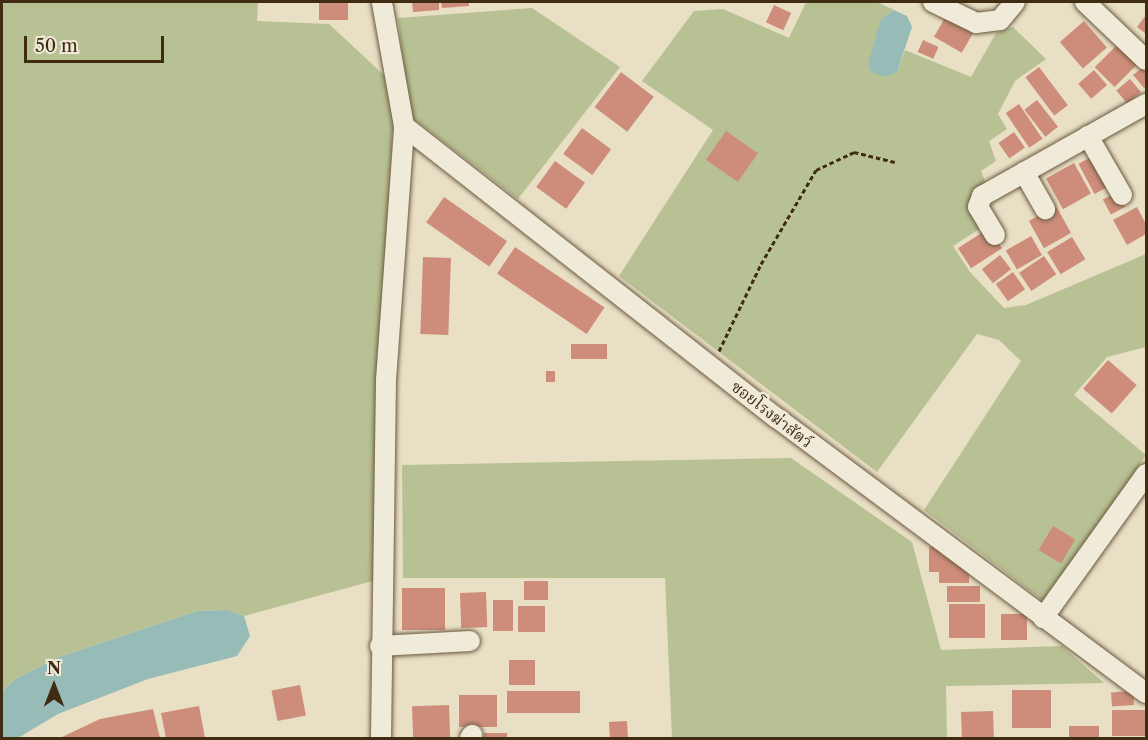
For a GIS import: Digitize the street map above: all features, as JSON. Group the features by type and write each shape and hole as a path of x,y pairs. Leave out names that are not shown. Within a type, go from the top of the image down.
{"street":[{"path":"381,738 380,646 387,491 386,380 404,126 382,2"},
{"path":"933,2 976,23 988,23 1000,20 1016,2"},
{"path":"1085,2 1146,60"},
{"path":"995,235 978,207 982,196 1146,104"},
{"name":"ซอยโรงฆ่าสัตว์","path":"404,126 711,366 1043,618 1146,693"},
{"path":"1088,136 1122,195"},
{"path":"1024,172 1046,209"},
{"path":"1043,618 1146,474"},
{"path":"380,646 470,641"}],"path":[{"path":"711,366 761,264 816,170 854,152 895,162"}],"green space":[{"path":"2,2 258,2 257,21 329,24 386,77 393,123 377,421 380,579 244,616 227,610 197,611 59,657 17,678 2,691"},
{"path":"806,2 877,2 894,10 881,19 897,72 905,50 971,77 996,33 1013,27 1046,59 1015,81 998,114 1007,129 989,141 996,161 981,171 986,184 984,226 953,246 970,272 1004,308 1026,305 1146,254 1146,347 1107,357 1074,395 1146,455 1046,603 924,510 1021,361 999,340 977,334 877,472 619,276 713,130 642,81 694,11 723,9 789,38"},
{"path":"532,8 620,67 518,199 409,115 398,18"},
{"path":"791,458 912,542 941,650 1062,646 1104,683 946,686 947,738 672,738 665,578 403,578 402,465"}],"water":[{"path":"894,10 907,16 912,27 897,72 885,77 871,72 868,64 881,19"},
{"path":"227,610 244,616 250,636 237,656 148,679 58,714 18,738 2,738 2,691 17,678 59,657 197,611"}],"building":[{"path":"319,2 348,2 348,20 319,20"},
{"path":"412,2 439,2 439,10 413,12"},
{"path":"441,2 469,2 469,6 442,8"},
{"path":"774,5 791,13 783,30 766,22"},
{"path":"1146,15 1146,34 1137,27"},
{"path":"946,16 974,32 962,53 934,37"},
{"path":"1084,21 1107,47 1083,68 1060,42"},
{"path":"1123,39 1143,59 1115,87 1095,67"},
{"path":"923,40 939,47 933,59 918,52"},
{"path":"1145,66 1146,86 1144,88 1133,75"},
{"path":"1039,67 1068,105 1054,116 1025,77"},
{"path":"1094,70 1107,85 1091,99 1078,84"},
{"path":"621,72 654,97 627,132 595,107"},
{"path":"1130,79 1141,92 1127,104 1116,91"},
{"path":"1037,100 1058,127 1045,137 1024,110"},
{"path":"1019,104 1042,139 1029,148 1006,113"},
{"path":"582,128 611,149 592,175 563,154"},
{"path":"726,131 758,153 738,182 706,160"},
{"path":"1014,132 1025,148 1009,158 998,143"},
{"path":"1097,154 1113,184 1094,194 1078,164"},
{"path":"555,161 585,183 566,209 536,187"},
{"path":"1074,163 1091,194 1063,209 1046,179"},
{"path":"1117,192 1125,207 1111,215 1103,200"},
{"path":"444,197 507,241 489,267 426,222"},
{"path":"1056,206 1071,233 1044,248 1029,221"},
{"path":"1137,207 1146,224 1146,234 1127,245 1113,220"},
{"path":"989,228 1002,248 971,268 958,248"},
{"path":"1031,236 1042,255 1017,270 1006,250"},
{"path":"1072,237 1085,259 1061,274 1047,252"},
{"path":"515,247 605,307 587,334 497,274"},
{"path":"1000,255 1011,269 993,283 982,269"},
{"path":"1044,256 1056,274 1031,291 1019,273"},
{"path":"423,257 451,258 448,335 420,334"},
{"path":"1013,272 1025,289 1008,301 996,284"},
{"path":"571,344 607,344 607,359 571,359"},
{"path":"1108,360 1137,385 1112,414 1083,389"},
{"path":"546,371 555,371 555,382 546,382"},
{"path":"1053,526 1075,539 1061,563 1039,550"},
{"path":"929,547 937,547 969,572 969,583 939,583 939,572 929,572"},
{"path":"524,581 548,581 548,600 524,600"},
{"path":"947,586 980,586 980,602 947,602"},
{"path":"402,588 445,588 445,630 402,630"},
{"path":"486,592 487,627 461,628 460,593"},
{"path":"493,600 513,600 513,631 493,631"},
{"path":"949,604 985,604 985,638 949,638"},
{"path":"518,606 545,606 545,632 518,632"},
{"path":"1001,614 1027,614 1027,640 1001,640"},
{"path":"509,660 535,660 535,685 509,685"},
{"path":"300,685 306,715 277,721 272,691"},
{"path":"1012,690 1051,690 1051,728 1012,728"},
{"path":"507,691 580,691 580,713 507,713"},
{"path":"1133,691 1134,705 1112,707 1111,693"},
{"path":"459,695 497,695 497,727 459,727"},
{"path":"449,705 450,738 413,738 412,706"},
{"path":"199,706 205,738 166,738 161,713"},
{"path":"153,709 160,738 60,738 100,719"},
{"path":"1112,710 1145,710 1145,736 1112,736"},
{"path":"993,711 994,738 962,738 961,712"},
{"path":"627,721 628,738 610,738 609,722"},
{"path":"1069,726 1099,726 1099,738 1069,738"},
{"path":"484,733 507,733 507,738 484,738"}]}
